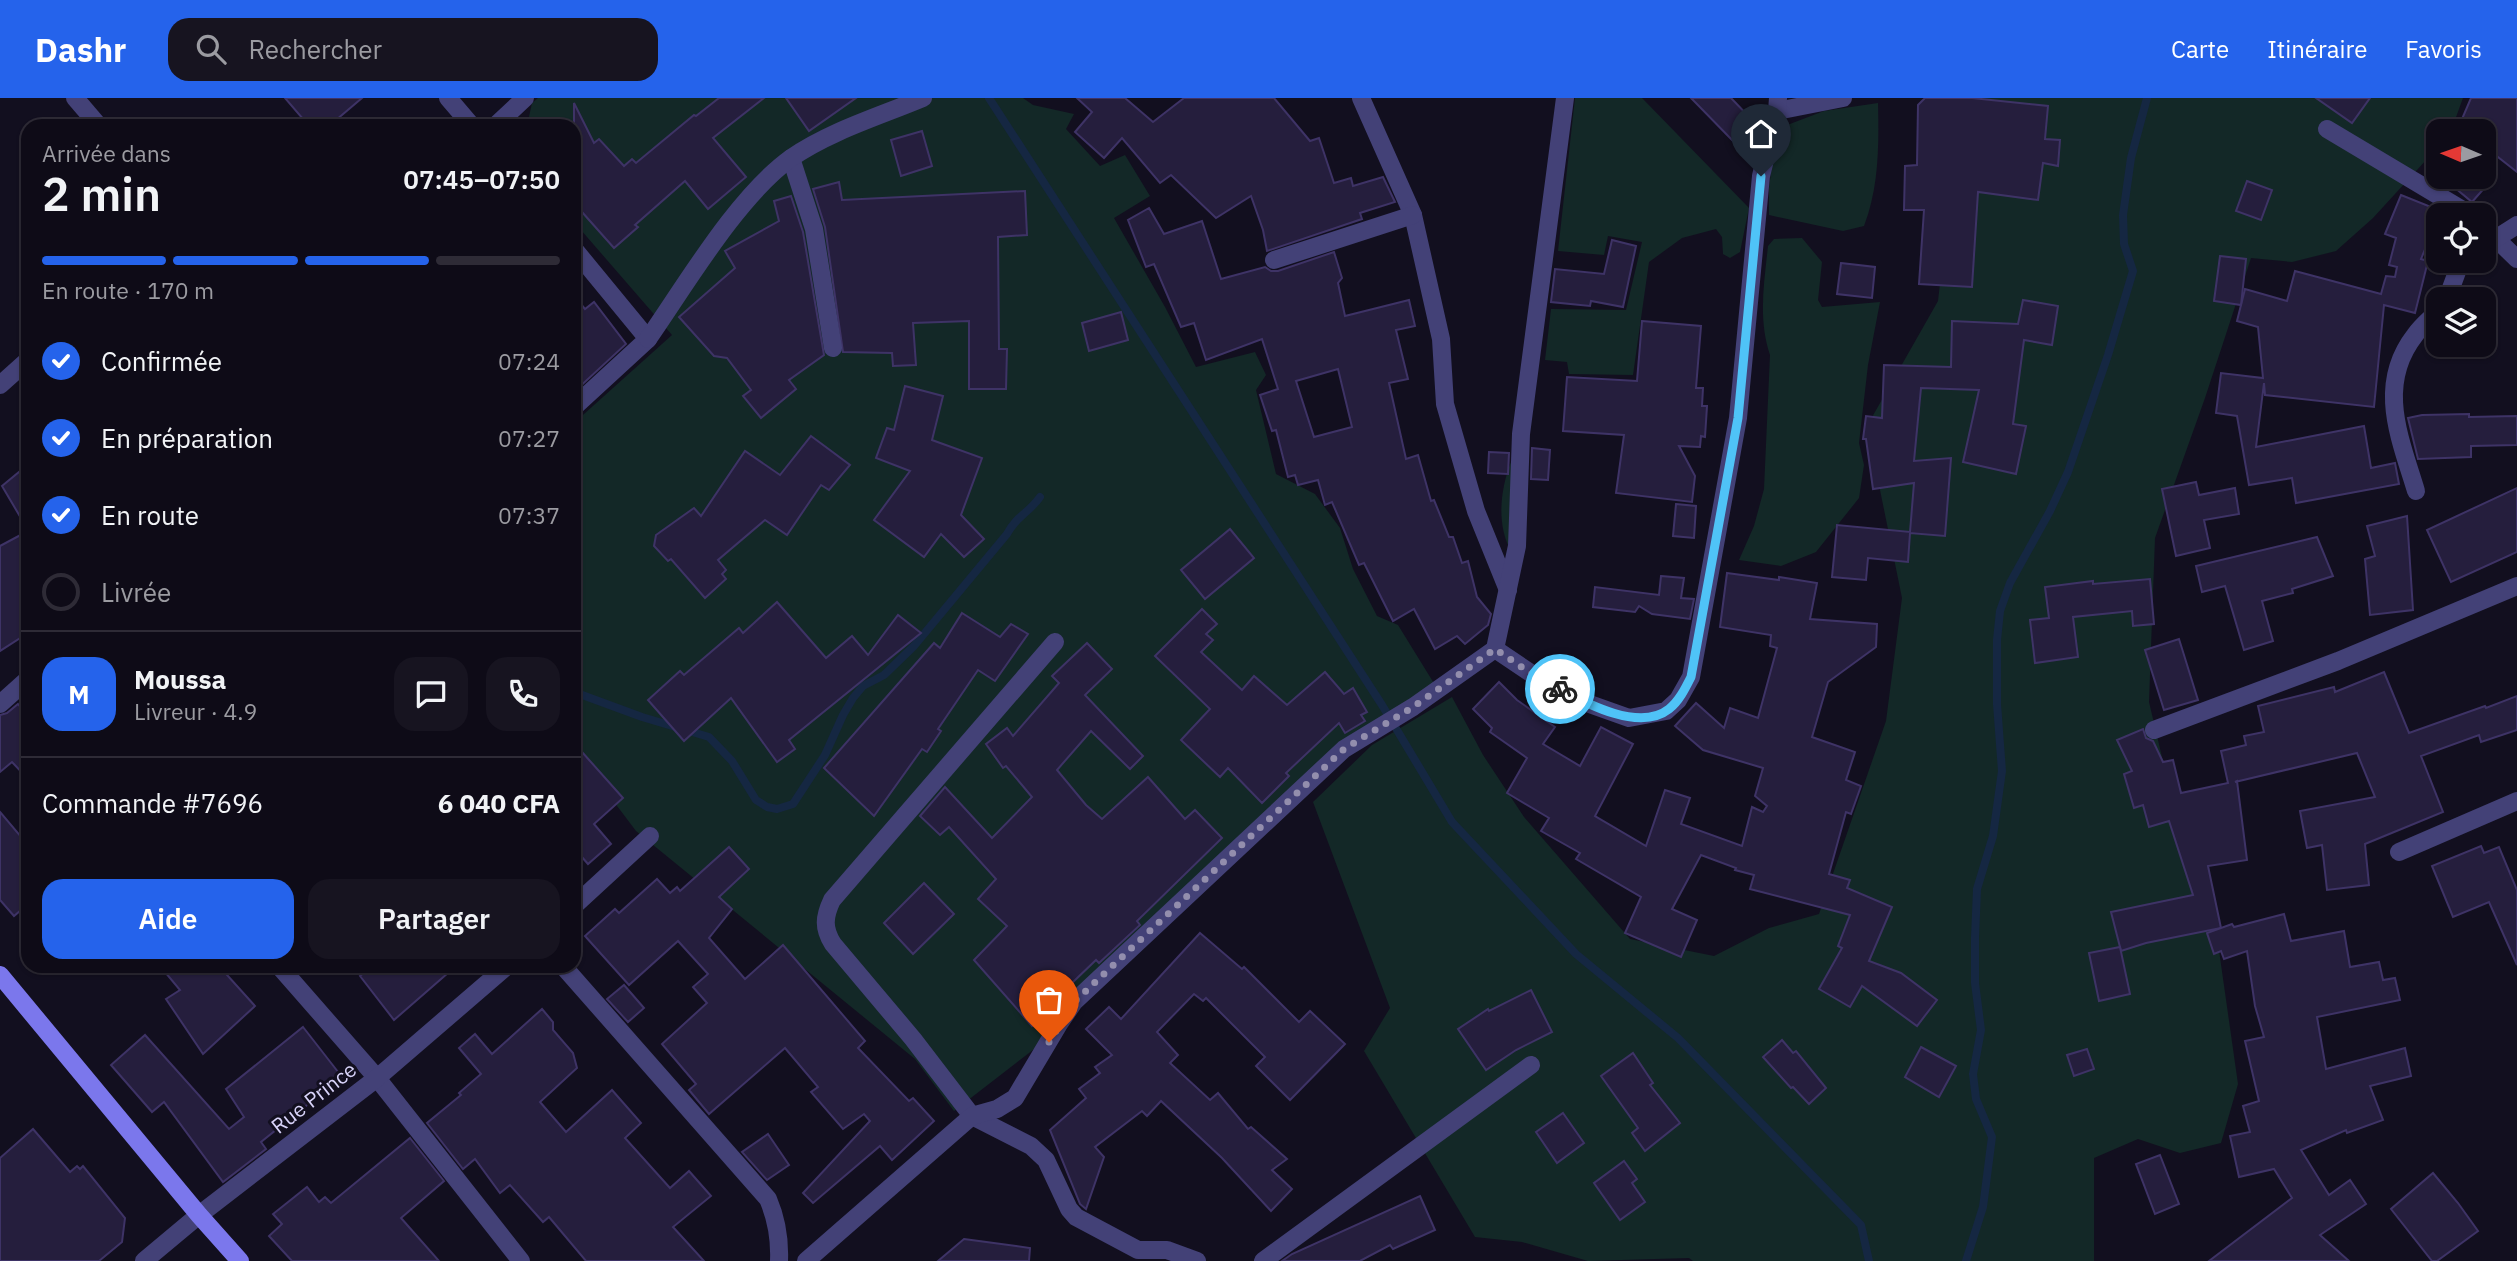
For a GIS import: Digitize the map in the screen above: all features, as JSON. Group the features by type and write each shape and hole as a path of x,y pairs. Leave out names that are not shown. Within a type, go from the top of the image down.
{"street":[{"path":"75,98 93,119"},
{"path":"448,98 466,119"},
{"path":"502,119 525,98"},
{"path":"581,401 648,339 734,217 791,158 829,136 923,98"},
{"path":"1361,98 1413,215 1441,339 1445,404 1476,511 1508,590"},
{"path":"806,1261 972,1116 997,1109 1015,1098 1074,1002 1344,749 1413,707 1495,649 1517,546 1521,434 1565,98"},
{"path":"1495,649 1538,678 1584,702 1629,718 1666,711 1678,700 1691,677 1738,418 1761,176 1778,104 1843,98"},
{"path":"2327,129 2451,203"},
{"path":"791,158 814,229 833,348"},
{"path":"1274,260 1413,215"},
{"path":"2496,230 2517,225"},
{"path":"2496,239 2517,259"},
{"path":"581,258 648,339"},
{"path":"2416,491 2394,420 2393,392 2399,362 2414,335 2426,323"},
{"path":"0,385 21,366"},
{"path":"2154,730 2338,661 2517,586"},
{"path":"1055,642 832,900 825,915 825,932 972,1116 1031,1146 1045,1160 1069,1209 1085,1223 1138,1250 1167,1250 1197,1261"},
{"path":"0,704 21,693"},
{"path":"2399,852 2517,801"},
{"path":"581,899 649,836"},
{"path":"285,973 377,1078 521,1261"},
{"name":"Rue Prince","path":"144,1261 199,1215 377,1078 499,973"},
{"path":"569,973 768,1199 780,1237 779,1261"},
{"path":"0,975 240,1261"},
{"path":"1263,1261 1531,1065"}],"green space":[{"path":"538,98 1023,98 1033,105 1074,114 1066,129 1100,166 1125,155 1150,196 1114,218 1196,367 1255,352 1266,375 1256,390 1276,474 1315,494 1340,528 1353,569 1377,616 1398,625 1435,685 1344,749 1042,1043 954,1111 915,1059 636,831 581,758 581,417 672,335 581,230 581,119 529,119 532,103"},
{"path":"1575,98 1642,98 1749,208 1740,252 1730,258 1723,254 1722,237 1716,229 1682,238 1649,262 1633,375 1569,374 1567,362 1545,360 1551,309 1626,310 1642,242 1608,236 1604,255 1558,251"},
{"path":"1981,98 2463,98 2455,119 2426,119 2426,160 2373,218 2336,251 2292,262 2251,258 2155,538 2149,702 2179,829 2209,880 2238,1084 2221,1143 2180,1153 2138,1139 2094,1158 2094,1261 1693,1261 1689,1258 1588,1261 1522,1242 1475,1237 1364,1051 1390,1008 1313,802 1372,745 1452,697 1483,755 1524,817 1630,939 1714,956 1769,928 1819,914 1886,721 1902,598 1867,426 1938,301 1948,214"},
{"path":"1878,103 1875,181 1864,226 1843,231 1769,215 1772,164 1782,127 1824,111"},
{"path":"1802,238 1822,262 1818,300 1822,307 1880,302 1868,365 1859,443 1864,465 1859,498 1816,552 1781,566 1739,560 1754,526 1764,489 1770,355 1764,328 1763,301 1768,246 1774,239"},
{"path":"1511,462 1512,553 1504,531 1501,508 1504,484"}],"building":[{"path":"285,98 362,98 337,119 303,119"},
{"path":"719,98 764,98 713,138 746,177 708,209 685,181 635,225 638,227 614,248 581,211 581,119 574,119 574,103 594,143 599,139 624,166 632,159 636,163"},
{"path":"786,98 856,98 809,131"},
{"path":"1077,98 1125,98 1153,122 1184,98 1274,98 1310,141 1319,138 1334,183 1351,178 1353,186 1383,177 1395,202 1360,213 1362,219 1267,251 1251,196 1216,218 1171,175 1160,183 1122,138 1104,158 1075,132 1092,112"},
{"path":"1691,98 1731,98 1755,123 1735,143"},
{"path":"1925,98 1972,98 2048,106 2045,139 2060,140 2058,166 2043,163 2038,200 1978,192 1972,287 1919,284 1924,210 1904,210 1905,166 1917,165 1918,105"},
{"path":"2316,98 2370,98 2352,123"},
{"path":"2471,98 2517,98 2517,172 2496,155 2496,119 2462,119"},
{"path":"922,131 932,166 901,176 891,140"},
{"path":"2247,181 2272,190 2261,220 2236,211"},
{"path":"839,182 842,200 1025,191 1027,235 998,237 999,349 1007,349 1006,389 969,389 969,321 913,323 916,365 893,366 892,353 843,352 825,227 813,189"},
{"path":"2456,189 2483,189 2472,202"},
{"path":"2401,195 2426,205 2426,247 2421,259 2426,260 2426,269 2415,313 2384,305 2374,407 2265,395 2264,383 2256,447 2364,426 2371,468 2395,463 2399,484 2296,503 2292,478 2249,485 2237,416 2216,413 2221,373 2263,378 2258,327 2237,321 2245,289 2287,301 2295,271 2381,294 2386,276 2395,277 2397,267 2389,265 2396,238 2385,234"},
{"path":"791,196 803,232 824,355 789,380 796,389 761,418 743,396 751,390 727,358 714,356 679,317 735,268 725,251 779,221 774,201"},
{"path":"1149,208 1164,234 1202,221 1221,279 1265,267 1278,271 1334,252 1342,278 1338,283 1345,316 1409,300 1415,326 1396,330 1408,379 1389,383 1406,459 1418,455 1431,501 1434,500 1449,537 1453,537 1462,563 1468,561 1477,597 1491,614 1488,625 1465,644 1457,636 1435,649 1414,609 1393,621 1364,563 1359,565 1332,502 1325,505 1318,480 1298,485 1295,475 1288,477 1276,430 1272,431 1260,395 1278,389 1262,339 1206,360 1194,323 1181,327 1154,264 1146,267 1128,220","holes":["1338,369 1352,427 1314,437 1296,381"]},
{"path":"1612,240 1636,246 1623,307 1591,301 1590,306 1551,302 1555,269 1604,274"},
{"path":"2220,256 2246,259 2241,305 2214,301"},
{"path":"1841,263 1875,267 1872,298 1837,294"},
{"path":"2023,300 2058,306 2052,345 2024,340 2013,424 2026,426 2016,474 1963,462 1979,390 1921,388 1914,461 1951,458 1945,536 1910,533 1908,562 1868,558 1866,580 1832,577 1837,525 1910,532 1914,483 1873,489 1866,439 1863,439 1866,416 1882,418 1884,365 1951,367 1952,321 2018,324"},
{"path":"594,302 626,344 581,386 581,304 585,309"},
{"path":"1121,312 1128,340 1089,351 1082,323"},
{"path":"1642,321 1701,326 1696,388 1703,388 1702,406 1707,406 1705,437 1701,436 1700,447 1679,446 1695,476 1692,502 1616,493 1624,435 1563,431 1567,377 1637,381"},
{"path":"905,386 943,396 932,440 982,458 961,515 984,539 964,557 941,534 924,557 874,520 910,471 876,458 887,428 894,430"},
{"path":"2469,414 2469,417 2517,416 2517,445 2471,446 2471,457 2418,459 2408,418"},
{"path":"811,436 850,465 829,490 821,485 787,535 765,520 718,560 726,570 722,574 726,579 705,598 671,559 668,561 654,546 656,535 694,508 701,516 745,451 780,475"},
{"path":"1532,448 1550,450 1548,480 1531,479"},
{"path":"1489,452 1509,453 1508,474 1488,473"},
{"path":"19,472 21,475 21,518 2,486"},
{"path":"2196,482 2199,495 2235,488 2239,514 2204,520 2210,548 2176,556 2162,489"},
{"path":"2517,488 2517,552 2451,582 2427,530"},
{"path":"1676,504 1696,506 1694,538 1673,536"},
{"path":"2407,516 2413,610 2370,615 2365,559 2375,556 2367,526"},
{"path":"1230,529 1254,558 1205,599 1181,570"},
{"path":"21,535 21,638 0,651 0,546"},
{"path":"2317,537 2333,576 2292,589 2293,593 2262,601 2273,641 2244,650 2225,586 2202,592 2196,566"},
{"path":"1727,573 1817,583 1810,619 1877,624 1876,647 1828,682 1812,737 1855,752 1846,780 1861,786 1851,814 1846,812 1829,874 1850,880 1847,888 1892,907 1869,961 1901,973 1937,1000 1917,1026 1862,986 1850,1007 1819,989 1842,948 1838,946 1850,915 1750,889 1754,875 1701,855 1672,909 1697,920 1681,957 1625,933 1641,897 1576,859 1580,853 1541,831 1549,818 1507,793 1527,758 1490,732 1492,728 1473,709 1499,682 1517,700 1555,727 1543,744 1580,766 1601,727 1633,744 1595,816 1646,846 1665,790 1690,798 1681,824 1742,846 1752,807 1763,812 1767,806 1755,796 1763,768 1703,750 1675,726 1696,703 1724,728 1730,708 1758,718 1777,648 1770,646 1771,635 1720,627"},
{"path":"1661,576 1684,578 1681,598 1694,599 1690,619 1652,614 1639,606 1635,612 1593,607 1595,587 1659,595"},
{"path":"2150,579 2154,624 2133,626 2132,611 2073,617 2078,657 2035,663 2030,620 2049,618 2045,587 2093,581 2093,584"},
{"path":"777,602 826,658 852,636 868,655 898,615 921,633 789,740 795,749 777,762 731,698 684,741 648,700 680,671 684,675 739,628 743,633"},
{"path":"1202,609 1217,624 1206,634 1213,640 1201,652 1242,690 1254,676 1287,705 1325,672 1344,694 1353,688 1367,712 1361,715 1365,721 1345,733 1339,723 1286,773 1289,776 1262,803 1228,768 1220,777 1181,740 1210,709 1155,656"},
{"path":"962,613 1000,637 1011,624 1028,634 995,681 978,670 938,729 941,731 927,752 922,749 874,816 824,768 934,643 940,648"},
{"path":"2179,639 2198,700 2164,710 2145,650"},
{"path":"1087,643 1112,669 1085,695 1143,756 1130,769 1091,731 1057,770 1086,805 1102,819 1148,777 1185,819 1195,810 1222,838 1137,921 1140,925 1099,963 1096,960 1046,1008 1048,1011 1032,1026 974,960 1007,926 978,899 996,879 949,827 940,835 920,816 945,787 992,838 1032,797 1006,766 1003,768 986,744 1007,728 1013,736 1059,683 1052,676"},
{"path":"2384,672 2409,733 2517,696 2517,730 2481,742 2479,735 2421,756 2443,812 2365,844 2369,885 2327,890 2322,845 2307,848 2300,811 2375,797 2357,753 2237,782 2247,860 2208,866 2221,928 2146,943 2121,951 2111,912 2193,895 2169,821 2149,827 2143,805 2134,808 2124,774 2132,771 2117,740 2143,729 2146,738 2153,741 2163,762 2173,760 2181,793 2228,783 2221,751 2246,745 2244,736 2264,732 2258,706 2334,687 2335,692"},
{"path":"18,704 21,708 21,772 12,762 0,772 0,715"},
{"path":"581,751 623,798 594,824 611,844 588,864 581,856"},
{"path":"0,812 21,837 21,910 14,916 0,900"},
{"path":"2481,846 2484,853 2499,847 2517,890 2517,965 2489,902 2453,917 2432,866"},
{"path":"729,847 749,869 719,897 732,909 709,938 745,979 783,945 865,1041 858,1048 909,1101 913,1098 934,1121 892,1160 880,1146 813,1203 803,1193 870,1121 864,1114 843,1129 811,1092 818,1087 785,1048 709,1114 689,1090 696,1084 662,1044 707,1003 693,987 708,974 678,941 629,985 585,936 615,909 619,913 657,879 670,893 677,887 680,891"},
{"path":"924,883 954,914 913,954 884,923"},
{"path":"2284,914 2291,941 2344,931 2350,967 2379,962 2383,980 2395,978 2400,1000 2317,1017 2326,1069 2405,1048 2411,1076 2370,1086 2383,1120 2347,1133 2346,1130 2301,1150 2329,1195 2350,1180 2366,1204 2320,1235 2349,1261 2209,1261 2292,1198 2274,1169 2239,1177 2230,1136 2250,1132 2243,1106 2259,1101 2245,1041 2264,1037 2255,1006 2247,951 2224,959 2221,951 2214,954 2207,933 2232,924 2234,927"},
{"path":"1200,933 1242,969 1244,967 1299,1022 1310,1011 1345,1044 1290,1100 1256,1066 1265,1057 1206,998 1203,1001 1194,994 1157,1032 1178,1055 1170,1063 1210,1100 1218,1093 1248,1129 1251,1127 1287,1159 1272,1170 1292,1189 1271,1211 1222,1158 1161,1101 1147,1116 1142,1111 1095,1147 1104,1157 1086,1209 1080,1204 1050,1130 1086,1098 1079,1089 1100,1073 1095,1067 1112,1055 1086,1029 1109,1007 1121,1019"},
{"path":"2120,947 2130,994 2099,1001 2089,953"},
{"path":"166,973 225,973 255,1006 203,1054 166,999 180,990"},
{"path":"364,973 448,973 394,1020 360,976"},
{"path":"624,985 644,1008 628,1022 607,999"},
{"path":"1531,990 1552,1032 1516,1050 1486,1070 1458,1029 1488,1009 1489,1011"},
{"path":"542,1009 553,1022 553,1030 573,1053 577,1068 540,1102 566,1132 612,1090 641,1123 625,1138 670,1188 689,1171 711,1196 673,1227 704,1261 586,1261 549,1217 543,1222 510,1185 500,1193 475,1159 463,1169 427,1123 461,1095 459,1093 481,1074 459,1048 475,1034 492,1054"},
{"path":"303,1027 342,1077 261,1142 266,1149 223,1182 164,1102 152,1112 111,1065 145,1035 229,1129 244,1117 226,1089"},
{"path":"1782,1040 1793,1053 1796,1051 1826,1088 1809,1104 1763,1057"},
{"path":"1921,1047 1956,1066 1939,1097 1905,1077"},
{"path":"2087,1049 2094,1069 2074,1076 2067,1055"},
{"path":"1633,1053 1653,1083 1650,1085 1680,1123 1645,1151 1632,1133 1638,1128 1601,1076"},
{"path":"1563,1113 1584,1143 1557,1163 1536,1132"},
{"path":"33,1129 70,1172 77,1166 80,1169 83,1166 125,1218 122,1242 99,1261 0,1261 0,1158"},
{"path":"768,1134 789,1165 767,1180 742,1152"},
{"path":"410,1138 444,1181 401,1218 439,1261 292,1261 269,1236 282,1224 273,1214 307,1187 319,1202 325,1197 331,1203"},
{"path":"2160,1155 2179,1204 2155,1214 2136,1164"},
{"path":"1624,1161 1637,1179 1632,1183 1645,1202 1620,1220 1594,1183"},
{"path":"2433,1173 2478,1231 2437,1261 2432,1261 2391,1209"},
{"path":"1420,1196 1435,1230 1393,1249 1390,1245 1360,1261 1282,1261 1292,1254"},
{"path":"964,1239 1030,1248 1029,1261 938,1261"}],"waterway":[{"path":"989,98 1382,705 1452,822 1576,954 1678,1038 1861,1225 1869,1261"},
{"path":"1966,1261 1983,1207 1992,1137 1976,1099 1973,1074 1981,1030 1975,983 1975,938 1977,889 1993,836 2002,771 1997,704 2000,611 2010,583 2050,511 2068,472 2133,271 2124,244 2123,215 2131,158 2147,98"},
{"path":"581,695 709,737 732,761 756,800 767,807 777,809 793,804 825,755 853,698 863,686 884,675 914,646 1015,522 1040,497"}],"way so far":[{"path":"1049,1042 1074,1002 1344,749 1413,707 1495,649 1538,678 1560,689"}],"route":[{"path":"1560,689 1584,702 1629,718 1666,711 1678,700 1691,677 1738,418 1761,176"}]}
